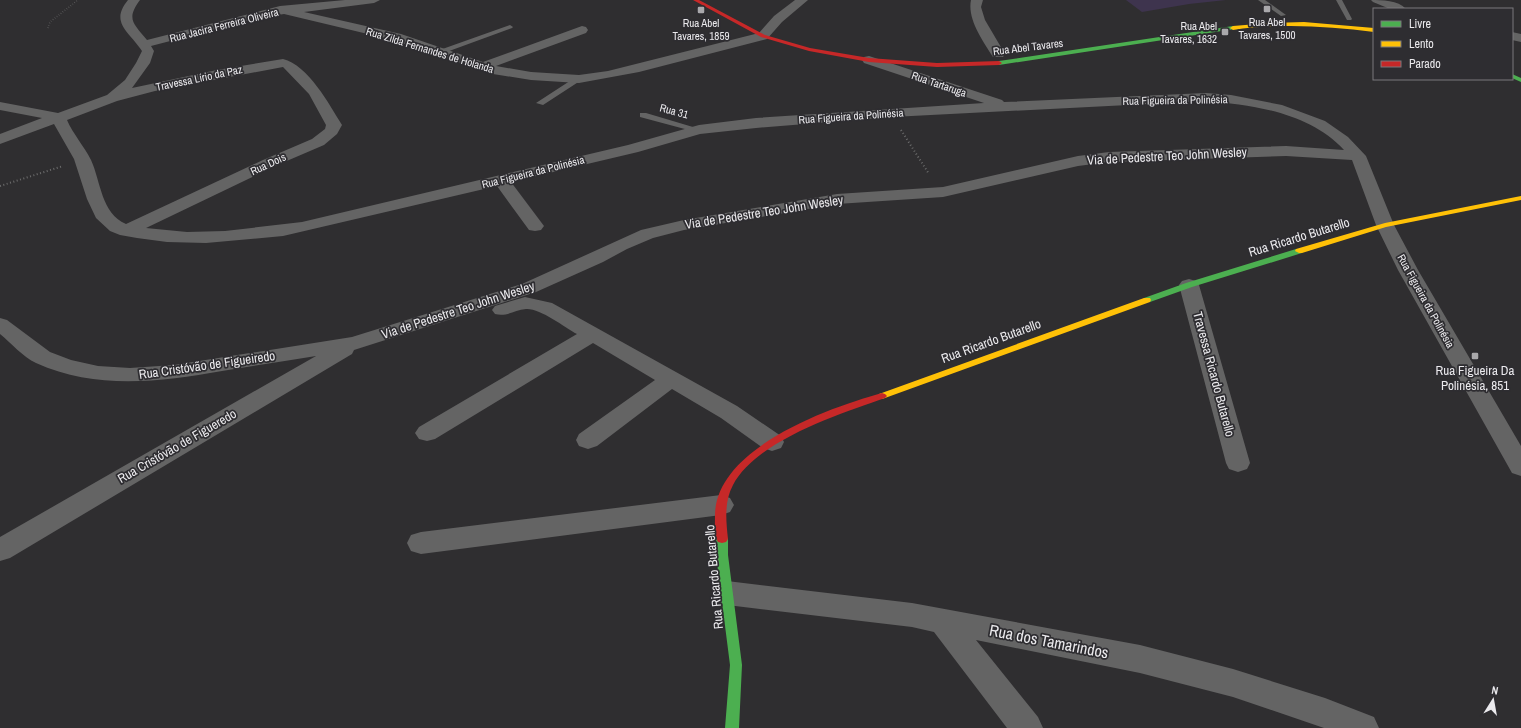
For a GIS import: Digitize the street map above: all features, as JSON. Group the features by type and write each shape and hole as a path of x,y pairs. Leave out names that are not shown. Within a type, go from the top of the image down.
{"street":[{"path":"0,139 112,98 130,83 143,64 148,51 145,44 131,32 126,23 126,14 134,0"},
{"name":"Rua Jacira Ferreira Oliveira","path":"145,44 280,10 374,0"},
{"name":"Rua Abel Tavares","path":"695,0 763,36 809,48 869,60 937,65 1010,63 1262,23 1280,22 1334,25 1373,30"},
{"path":"763,36 773,25 802,0"},
{"path":"978,0 975,10 978,19 998,54"},
{"path":"1384,4 1397,8"},
{"name":"Rua Zilda Fernandes de Holanda","path":"280,10 396,37 482,68 508,73 579,79 620,72 763,36"},
{"path":"1241,17 1283,15 1349,19 1373,23"},
{"name":"Rua Abel Tavares","path":"831,43 875,51 953,57 998,54 1050,47 1175,27"},
{"path":"482,68 582,30"},
{"name":"Rua Tartaruga","path":"869,60 1010,107"},
{"name":"Travessa Lírio da Paz","path":"112,98 217,74 270,64 287,64"},
{"name":"Rua Dois","path":"126,231 262,166 318,142 329,135 334,125 330,116 315,92 287,64"},
{"name":"Rua Figueira da Polinésia","path":"58,117 64,133 82,160 101,212 115,226 126,231 192,238 266,233 331,221 632,149 699,130 756,123 892,113 1151,99 1231,99 1282,109 1315,121 1332,130 1358,156 1385,225 1408,270 1521,468"},
{"path":"0,106 58,117"},
{"name":"Via de Pedestre Teo John Wesley","path":"355,343 530,288 590,262 620,245 648,234 684,225 837,199 943,192 1078,161 1109,157 1280,151 1358,156"},
{"path":"501,180 535,226"},
{"name":"Rua Ricardo Butarello","path":"732,728 734,718 736,664 722,555 721,505 730,482 741,465 754,453 772,442 826,416 1189,285 1385,225 1521,198"},
{"name":"Travessa Ricardo Butarello","path":"1189,285 1238,463"},
{"path":"439,332 525,304 546,307 670,380 729,412 772,442"},
{"name":"Rua Cristóvão de Figueiredo","path":"0,324 42,357 66,366 98,373 130,375 174,372 355,343"},
{"path":"427,432 594,334"},
{"name":"Rua Cristóvão de Figueredo","path":"0,550 355,343"},
{"path":"588,440 670,380"},
{"path":"421,543 721,505"},
{"name":"Rua dos Tamarindos","path":"727,593 912,615 1156,663 1233,683 1325,713 1363,728"},
{"path":"943,621 1027,728"}],"lane":[{"path":"1261,0 1283,15"},
{"path":"1339,0 1349,19"},
{"path":"438,52 510,27"},
{"path":"540,103 579,79"},
{"name":"Rua 31","path":"643,114 699,130"}],"path":[{"path":"48,28 50,22 78,0"},
{"path":"892,113 936,186 943,192"},
{"path":"0,186 82,160"}],"shaded area":[{"path":"1126,0 1226,0 1189,4 1142,12"}],"traffic: fast":[{"path":"999,63 1233,28"},
{"path":"1513,76 1521,80"},
{"path":"1147,300 1189,285 1299,251"},
{"path":"722,539 722,555 736,665 732,728"}],"traffic: slow":[{"path":"1233,28 1269,24 1304,24 1373,30"},
{"path":"1299,251 1385,225 1521,198"},
{"path":"882,396 1147,300"}],"traffic: jam":[{"path":"695,0 763,36 809,49 869,60 937,65 999,63"},
{"path":"722,539 720,518 721,505 728,484 743,465 763,448 786,434 811,422 882,396"}],"place":[{"name":"Rua Abel Tavares, 1500","path":"1267,9"},
{"name":"Rua Abel Tavares, 1859","path":"701,10"},
{"name":"Rua Abel Tavares, 1632","path":"1225,32"},
{"name":"Rua Figueira Da Polinésia, 851","path":"1475,356"}]}
